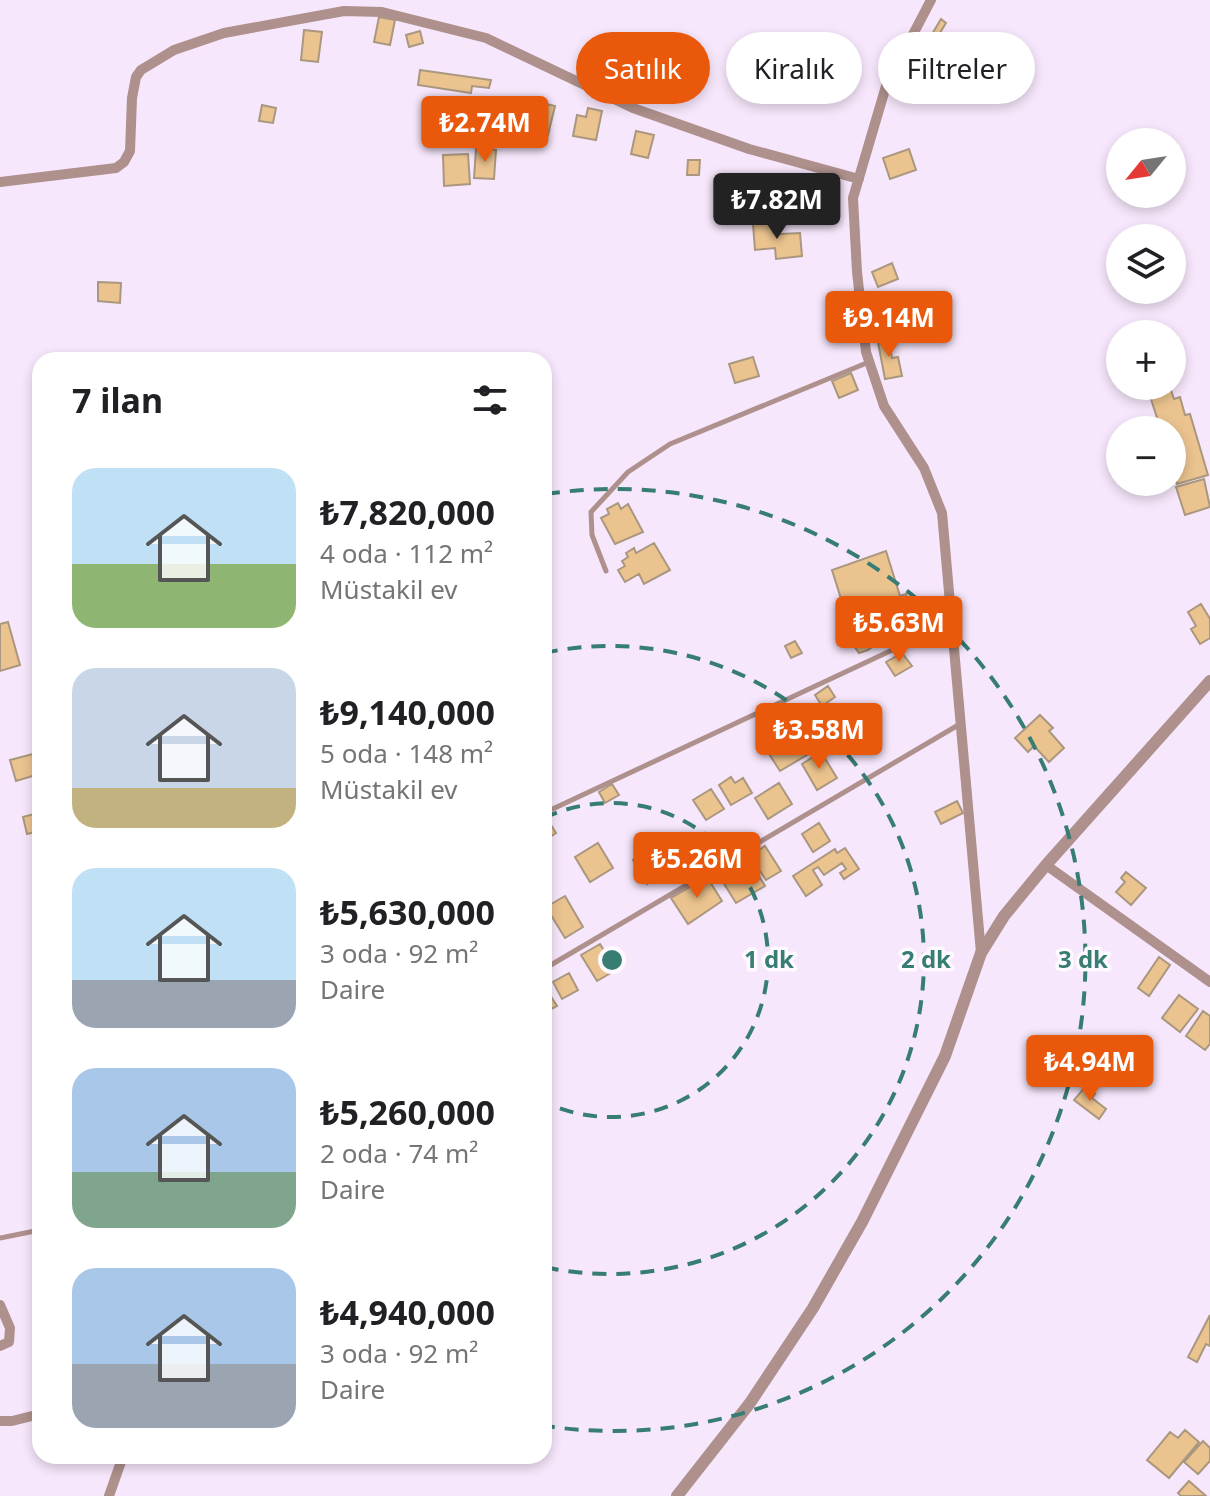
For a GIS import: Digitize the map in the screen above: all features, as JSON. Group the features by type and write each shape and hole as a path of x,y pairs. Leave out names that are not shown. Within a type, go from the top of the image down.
{"street":[{"path":"931,0 886,86 853,198 857,272 869,361 884,406 924,468 942,513 981,953"},
{"path":"0,182 116,168 124,162 130,151 136,77 141,70 174,50 224,33 344,11 382,12 486,38 633,108 749,149 859,179"},
{"path":"677,1496 750,1403 813,1308 862,1222 945,1056 981,953 1004,916 1210,681"},
{"path":"1046,865 1210,982"},
{"path":"0,1305 10,1328 9,1342 0,1346"},
{"path":"0,1421 32,1416"},
{"path":"109,1496 120,1464"}],"lane":[{"path":"606,571 592,535 591,512 628,472 670,444 869,361"},
{"path":"552,809 951,622"},
{"path":"552,964 961,723"},
{"path":"0,1238 32,1232"}],"building":[{"path":"379,17 395,20 390,45 374,42"},
{"path":"941,19 946,23 940,32 933,32"},
{"path":"304,30 322,32 318,62 301,60"},
{"path":"420,31 423,43 409,47 406,35"},
{"path":"420,70 491,80 489,88 472,86 471,93 418,85"},
{"path":"524,99 555,106 548,135 518,127"},
{"path":"500,100 504,134 477,137 473,103"},
{"path":"262,105 276,108 273,123 259,121"},
{"path":"588,108 602,111 596,140 573,136 577,115 586,117"},
{"path":"636,131 654,135 648,158 631,154"},
{"path":"476,149 496,150 494,179 474,178"},
{"path":"909,149 916,170 890,179 883,158"},
{"path":"468,154 470,184 444,186 443,155"},
{"path":"688,160 700,160 699,175 687,175"},
{"path":"786,185 787,194 798,194 799,212 774,213 772,186"},
{"path":"779,222 780,234 800,233 802,256 776,259 775,248 755,250 753,224"},
{"path":"892,263 898,279 878,287 872,272"},
{"path":"98,282 121,283 120,303 98,301"},
{"path":"888,334 892,358 898,357 902,376 885,379 877,337"},
{"path":"753,357 759,376 735,383 729,364"},
{"path":"851,373 858,390 839,398 832,381"},
{"path":"1151,400 1181,400 1185,415 1190,414 1208,475 1186,481 1186,416 1156,416"},
{"path":"1204,479 1210,507 1185,515 1179,496 1186,496 1186,484"},
{"path":"618,503 621,509 628,504 643,532 615,544 601,518 609,514 607,509"},
{"path":"654,543 670,570 644,584 639,574 625,582 618,570 625,566 622,561 628,557 626,553 634,548 636,553"},
{"path":"886,551 900,596 906,594 910,604 891,616 896,630 859,653 852,643 859,638 855,624 849,624 832,570"},
{"path":"1201,604 1210,619 1210,638 1200,644 1191,629 1196,626 1188,612"},
{"path":"8,622 20,665 0,671 0,624"},
{"path":"795,641 802,653 791,658 785,646"},
{"path":"902,653 912,666 895,676 886,662"},
{"path":"828,686 835,697 822,706 815,695"},
{"path":"1040,715 1053,728 1049,731 1064,748 1049,762 1034,746 1028,752 1015,738"},
{"path":"805,722 809,729 819,723 827,736 806,749 794,729"},
{"path":"791,729 807,755 780,771 764,746"},
{"path":"821,752 837,778 817,790 802,764"},
{"path":"32,754 32,776 16,781 10,760"},
{"path":"731,777 735,783 743,778 752,793 731,805 719,785"},
{"path":"779,783 792,804 768,819 755,798"},
{"path":"612,784 619,795 605,803 599,792"},
{"path":"711,789 724,809 706,820 693,800"},
{"path":"957,801 963,813 941,824 935,812"},
{"path":"32,815 32,833 27,834 23,817"},
{"path":"819,823 830,841 813,852 802,834"},
{"path":"699,833 713,857 693,867 680,843"},
{"path":"598,843 613,868 590,882 575,857"},
{"path":"765,846 781,871 766,880 750,856"},
{"path":"845,848 859,869 844,879 840,873 846,869 842,863 824,875 818,867 813,870 822,885 806,896 793,876 835,849 837,853"},
{"path":"653,849 666,871 647,884 633,860"},
{"path":"747,856 765,886 736,903 718,874"},
{"path":"1126,872 1146,888 1131,905 1116,892 1125,882 1121,878"},
{"path":"707,877 722,901 688,924 671,898"},
{"path":"565,896 583,927 565,938 552,917 552,904"},
{"path":"600,944 616,970 597,981 581,955"},
{"path":"1159,957 1170,965 1149,996 1138,988"},
{"path":"569,973 578,990 562,999 553,982"},
{"path":"1179,995 1198,1009 1180,1032 1162,1018"},
{"path":"1203,1011 1210,1016 1210,1044 1205,1050 1186,1036"},
{"path":"1085,1087 1095,1094 1092,1098 1106,1109 1099,1119 1074,1100"},
{"path":"1210,1315 1210,1346 1206,1344 1197,1362 1188,1357"},
{"path":"1185,1430 1199,1442 1169,1478 1147,1460 1170,1432 1178,1438"},
{"path":"1203,1441 1210,1448 1210,1461 1198,1474 1184,1462"},
{"path":"1189,1481 1206,1496 1181,1496 1178,1493"}]}
